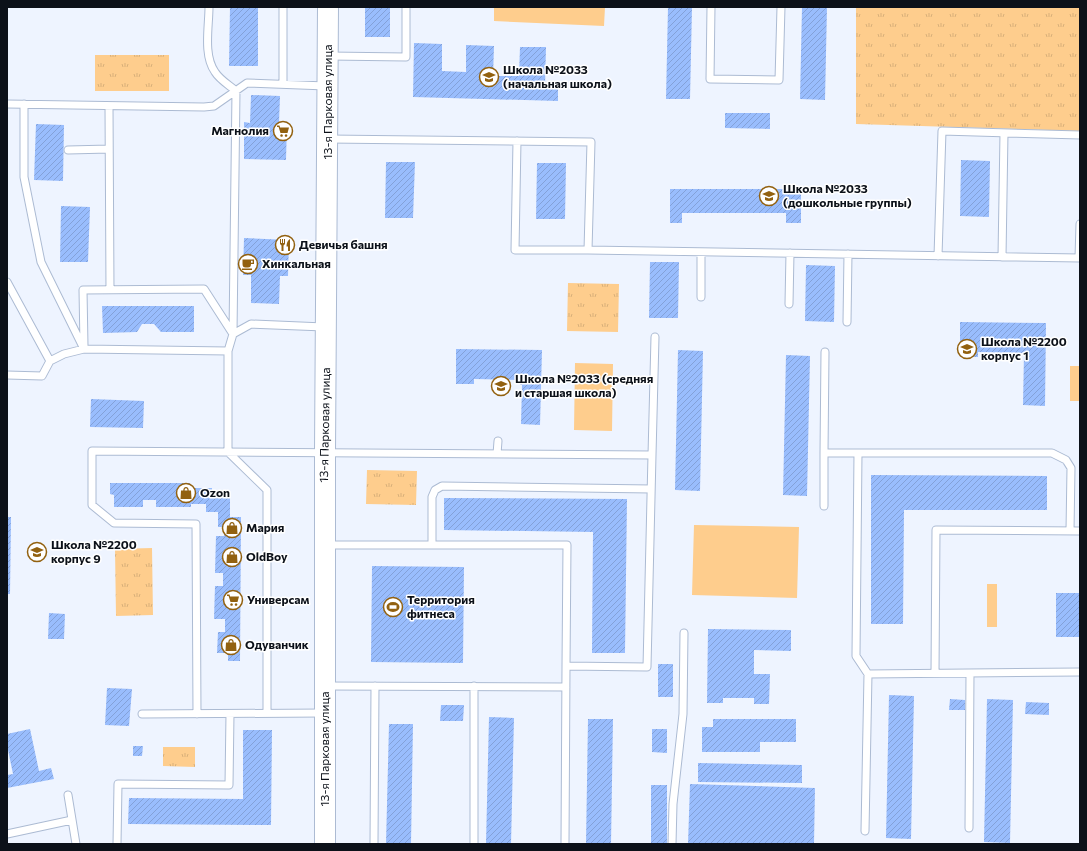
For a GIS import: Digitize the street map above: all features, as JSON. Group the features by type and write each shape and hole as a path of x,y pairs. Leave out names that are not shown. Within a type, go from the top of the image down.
{"street":[{"name":"13-я Парковая улица","path":"325,844 324,452 328,7"}],"lane":[{"path":"209,7 208,53 210,62 214,72 236,91"},
{"path":"283,7 283,84"},
{"path":"328,56 406,57 406,7"},
{"path":"711,7 710,79 779,80 781,7"},
{"path":"7,104 214,106 248,83 328,86"},
{"path":"236,91 233,334 228,351 228,452 266,490 267,713"},
{"path":"24,104 24,177 41,262 84,349"},
{"path":"109,106 110,290"},
{"path":"938,256 942,131 1080,135"},
{"path":"1002,257 1004,133"},
{"path":"328,139 591,142 588,250"},
{"path":"517,141 516,250 1080,258 1080,224"},
{"path":"68,150 109,149"},
{"path":"701,252 701,297"},
{"path":"789,304 790,253"},
{"path":"847,322 848,254"},
{"path":"7,282 50,361"},
{"path":"84,349 83,290 204,290 233,334"},
{"path":"233,334 251,324 326,327"},
{"path":"566,666 647,667 655,337"},
{"path":"7,375 42,376 50,361 64,354 84,349 228,351"},
{"path":"824,506 825,352"},
{"path":"497,454 498,441"},
{"path":"197,714 196,524 114,523 92,505 92,451 652,455"},
{"path":"824,453 1052,453 1066,460 1071,468 1070,531"},
{"path":"858,453 856,656 868,674 865,831"},
{"path":"432,545 432,497 435,490 442,486 651,489"},
{"path":"935,673 936,530 1080,531"},
{"path":"325,545 567,545 565,844"},
{"path":"672,844 672,804 683,714 684,633"},
{"path":"868,674 1080,672"},
{"path":"969,828 970,673"},
{"path":"325,686 566,687"},
{"path":"374,844 375,686"},
{"path":"474,686 474,844"},
{"path":"142,714 325,713"},
{"path":"117,844 118,784 230,785 230,714"},
{"path":"68,794 76,844"},
{"path":"7,834 72,820"}],"green space":[{"path":"494,7 605,7 604,26 494,21"},
{"path":"856,7 1080,7 1080,131 856,124"},
{"path":"95,55 169,55 169,91 95,91"},
{"path":"568,283 619,284 618,332 567,331"},
{"path":"575,363 613,364 612,431 574,430"},
{"path":"1070,366 1080,366 1080,401 1070,401"},
{"path":"367,470 417,471 416,505 366,504"},
{"path":"694,525 799,527 797,598 692,595"},
{"path":"152,548 153,615 116,616 115,549"},
{"path":"987,584 997,584 997,627 987,627"},
{"path":"163,747 195,747 195,767 163,766"}],"building":[{"path":"230,7 258,7 258,66 229,66"},
{"path":"365,7 390,7 390,37 365,37"},
{"path":"668,7 692,7 690,99 666,99"},
{"path":"802,7 827,7 825,100 800,99"},
{"path":"414,43 442,44 442,71 466,72 466,45 494,46 493,76 519,76 520,47 546,47 545,86 558,86 558,101 413,97"},
{"path":"251,95 280,96 279,123 287,124 286,160 244,159 244,122 250,123"},
{"path":"725,113 770,113 770,129 725,128"},
{"path":"36,124 64,125 63,181 34,180"},
{"path":"961,160 990,161 989,217 960,216"},
{"path":"386,162 415,162 413,218 385,218"},
{"path":"537,163 566,163 565,219 536,219"},
{"path":"670,189 801,189 801,223 786,223 786,213 682,213 682,223 670,223"},
{"path":"61,206 90,207 88,262 60,262"},
{"path":"244,238 289,240 288,276 280,276 279,304 251,303 251,275 243,275"},
{"path":"650,262 679,262 678,318 649,318"},
{"path":"806,265 835,266 834,322 805,321"},
{"path":"102,306 194,306 194,332 161,332 154,324 142,324 137,332 103,333"},
{"path":"960,322 1046,323 1045,406 1023,405 1024,353 978,352 978,357 960,357"},
{"path":"456,349 542,350 540,425 521,424 522,385 520,385 520,380 474,379 474,384 456,384"},
{"path":"678,350 703,351 700,491 675,490"},
{"path":"786,355 810,356 807,496 783,495"},
{"path":"91,399 144,401 143,428 90,427"},
{"path":"871,475 1047,476 1047,510 904,510 903,624 871,624"},
{"path":"110,483 190,483 190,488 212,488 212,497 230,497 230,517 241,517 240,661 228,661 228,653 217,653 218,632 225,632 225,619 214,619 215,586 223,586 223,573 215,573 216,536 224,536 224,527 218,527 218,512 206,512 206,504 191,504 191,507 156,507 156,500 143,500 143,507 114,507 114,495 110,494"},
{"path":"444,498 627,499 625,653 592,653 593,532 444,530"},
{"path":"7,517 11,517 10,594 7,594"},
{"path":"372,566 464,567 463,663 371,662"},
{"path":"1056,593 1080,593 1080,637 1056,637"},
{"path":"49,613 65,614 64,639 48,639"},
{"path":"708,629 791,630 791,651 754,650 754,674 770,674 769,704 754,704 754,698 723,698 723,703 707,703"},
{"path":"658,664 673,664 673,697 658,697"},
{"path":"107,688 132,689 129,726 105,725"},
{"path":"889,695 914,696 911,839 886,838"},
{"path":"950,699 965,700 965,710 949,710"},
{"path":"987,699 1013,700 1010,843 984,842"},
{"path":"1026,702 1049,703 1049,715 1025,714"},
{"path":"441,705 464,705 463,721 440,721"},
{"path":"489,717 514,718 511,844 486,844"},
{"path":"588,719 613,719 611,844 586,844"},
{"path":"713,719 796,719 796,742 760,742 760,752 702,752 702,727 713,727"},
{"path":"389,724 413,724 411,844 386,844"},
{"path":"30,729 39,771 51,768 54,779 7,788 7,775 13,774 7,745 7,734"},
{"path":"652,729 667,729 667,753 652,752"},
{"path":"243,730 272,730 271,825 128,824 129,798 243,799"},
{"path":"133,746 143,746 142,756 133,756"},
{"path":"698,763 802,765 802,783 698,782"},
{"path":"690,784 815,788 814,844 688,844"},
{"path":"651,785 667,785 667,844 651,844"}],"place":[{"name":"Школа №2033 (начальная школа)","path":"489,77"},
{"name":"Магнолия","path":"283,131"},
{"name":"Школа №2033 (дошкольные группы)","path":"769,196"},
{"name":"Девичья башня","path":"285,245"},
{"name":"Хинкальная","path":"248,264"},
{"name":"Школа №2200 корпус 1","path":"967,349"},
{"name":"Школа №2033 (средняя и старшая школа)","path":"501,386"},
{"name":"Ozon","path":"186,493"},
{"name":"Мария","path":"232,528"},
{"name":"Школа №2200 корпус 9","path":"37,552"},
{"name":"OldBoy","path":"232,557"},
{"name":"Универсам","path":"233,600"},
{"name":"Территория фитнеса","path":"393,607"},
{"name":"Одуванчик","path":"231,645"}]}
